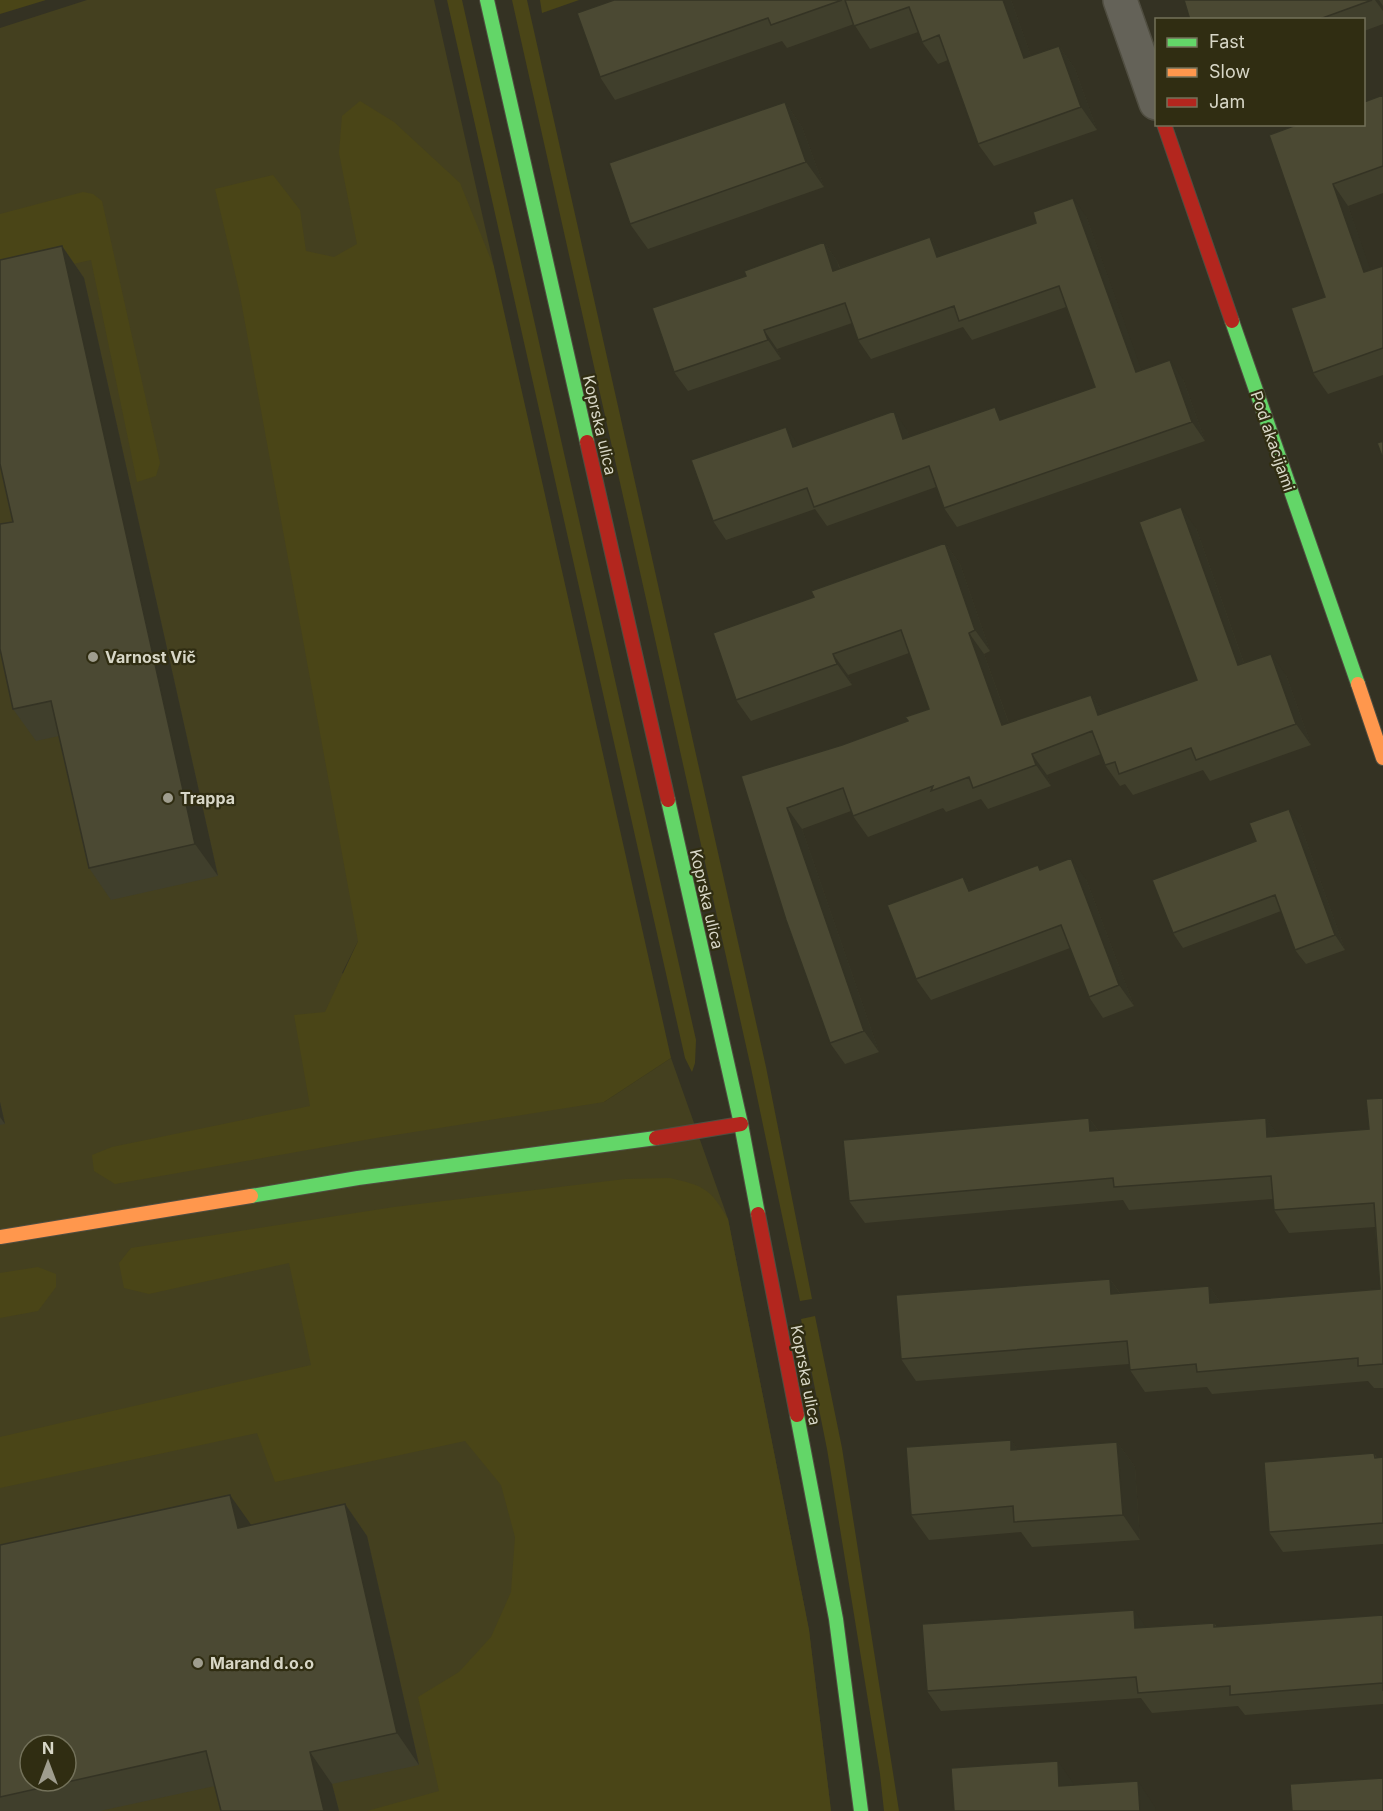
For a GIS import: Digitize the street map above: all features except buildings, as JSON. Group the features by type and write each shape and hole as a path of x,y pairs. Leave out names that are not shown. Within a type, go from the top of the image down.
{"street":[{"name":"Koprska ulica","path":"488,0 741,1124 836,1619 861,1811"},
{"path":"1120,0 1155,100"},
{"name":"Pod akacijami","path":"1165,126 1383,758"},
{"path":"0,1237 358,1178 678,1135 741,1124"}],"shaded area":[{"path":"0,0 46,0 0,14"},
{"path":"87,0 434,0 494,267 358,941 342,973 604,1102 671,1058 728,1219 809,1630 831,1811 0,1811 0,28"},
{"path":"447,0 462,0 696,1040 695,1063 692,1072 685,1058"},
{"path":"512,0 527,0 766,1067 812,1299 800,1301 751,1068"},
{"path":"540,0 579,0 542,13"},
{"path":"360,101 394,122 460,183 494,267 671,1058 604,1102 376,1138 115,1184 94,1171 92,1155 112,1147 310,1106 294,1015 325,1012 358,941 239,290 215,189 273,175 300,210 306,251 334,257 357,244 339,153 342,116"},
{"path":"83,192 93,194 102,201 160,463 156,476 137,482 91,260 0,280 0,214"},
{"path":"670,1178 691,1183 705,1190 728,1219 809,1630 831,1811 367,1811 439,1791 418,1697 459,1672 491,1637 511,1592 515,1537 501,1485 465,1441 275,1482 257,1433 0,1488 0,1437 311,1365 289,1263 149,1294 124,1288 119,1263 131,1248 394,1207 625,1179"},
{"path":"38,1267 56,1274 56,1287 38,1311 0,1318 0,1273"},
{"path":"815,1316 842,1448 899,1811 884,1811 880,1774 827,1449 801,1319"}],"traffic: fast":[{"path":"487,0 587,442"},
{"path":"1232,321 1358,684"},
{"path":"668,800 741,1124 758,1214"},
{"path":"251,1196 358,1178 656,1138"},
{"path":"797,1415 836,1619 861,1811"}],"traffic: slow":[{"path":"1358,684 1383,758"},
{"path":"0,1237 251,1196"}],"traffic: jam":[{"path":"1165,126 1232,321"},
{"path":"587,442 668,800"},
{"path":"656,1138 741,1124"},
{"path":"758,1214 797,1415"}],"place":[{"name":"Varnost Vič","path":"93,657"},
{"name":"Trappa","path":"168,798"},
{"name":"Marand d.o.o","path":"198,1663"}]}
